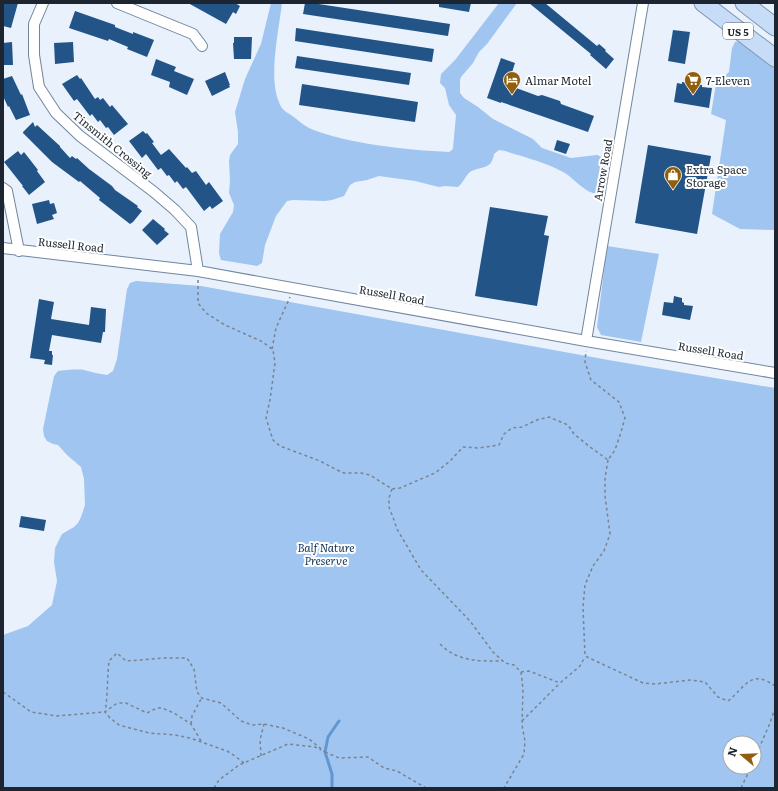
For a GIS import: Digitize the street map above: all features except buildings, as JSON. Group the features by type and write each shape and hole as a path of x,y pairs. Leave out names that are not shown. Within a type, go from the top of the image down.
{"highway":[{"name":"US 5","path":"703,3 775,58"},
{"name":"US 5","path":"744,3 775,27"}],"street":[{"name":"Tinsmith Crossing","path":"43,3 34,24 34,55 39,87 56,113 80,136 154,192 191,227 198,271"},
{"path":"117,3 193,34 202,46"},
{"name":"Arrow Road","path":"586,341 643,3"},
{"path":"3,188 7,191 19,251"},
{"name":"Russell Road","path":"3,248 198,271 586,341 775,373"}],"path":[{"path":"198,271 198,303 206,313 225,325 264,342 272,349"},
{"path":"294,288 276,328 272,349 274,363 270,400 266,418 273,440 280,446 320,461 344,473 361,473 370,475 392,489 400,488 435,473 450,461 463,447 479,448 499,445 504,434 512,428 522,427 537,420 549,417 568,425 574,434 590,448 608,460"},
{"path":"522,721 560,683 580,666 585,656 583,607 585,585 593,566 604,551 610,534 605,478 608,460 614,450 625,418 619,402 591,380 585,362 586,341"},
{"path":"392,489 389,498 389,508 397,529 422,570 470,621 493,652 503,661"},
{"path":"440,644 448,652 461,658 482,661 503,661 514,665 521,672 523,689 522,721 525,741 524,754 504,788"},
{"path":"244,763 235,756 182,736 149,733 119,725 105,712 108,694 107,674 109,661 118,653 126,661 187,658 194,669 197,692 202,698 221,703 241,721 252,725 264,724 283,728 309,739 325,752"},
{"path":"585,656 643,683 655,684 690,680 705,682 718,697 728,701 744,685 755,678 767,680 775,686"},
{"path":"521,672 529,671 560,683"},
{"path":"3,692 31,712 57,716 105,712 116,704 120,703 126,703 147,714 154,709 162,708 174,712 191,724 201,742"},
{"path":"191,724 192,716 202,698"},
{"path":"762,742 775,708"},
{"path":"261,756 260,740 264,724"},
{"path":"214,788 219,780 239,765 288,744 315,747 339,758 368,757 384,768 397,771 426,788"},
{"path":"741,788 747,775"}],"green space":[{"path":"271,3 282,3 274,67 276,92 281,107 304,125 324,134 396,148 449,152 453,148 456,115 449,105 445,88 440,83 441,74 455,60 499,3 517,3 461,77 460,93 464,98 493,119 533,139 542,148 571,158 597,155 606,159 601,189 595,193 590,192 558,169 536,160 499,150 494,154 491,163 485,167 470,172 458,187 439,187 415,181 379,176 355,182 350,185 344,196 332,200 287,201 276,216 265,245 262,263 257,266 221,260 219,253 220,234 233,212 234,205 229,193 229,161 230,155 238,144 235,112 245,79 261,44"},
{"path":"739,41 775,68 775,230 740,229 712,214 726,120 711,114 716,84 729,72 732,48 735,42"},
{"path":"607,246 659,254 641,342 601,335 597,327"},
{"name":"Balf Nature Preserve","path":"136,281 201,286 614,361 775,388 775,788 3,788 3,635 28,626 52,605 57,581 54,562 55,548 62,534 78,523 85,505 84,479 81,467 58,445 47,441 44,436 43,429 54,376 58,371 64,370 82,370 107,375 113,371 117,359 127,289 130,283"}],"waterway":[{"path":"332,788 332,774 325,752 328,737 339,721"}],"place":[{"name":"Almar Motel","path":"512,95"},
{"name":"7-Eleven","path":"693,95"},
{"name":"Extra Space Storage","path":"673,190"}]}
